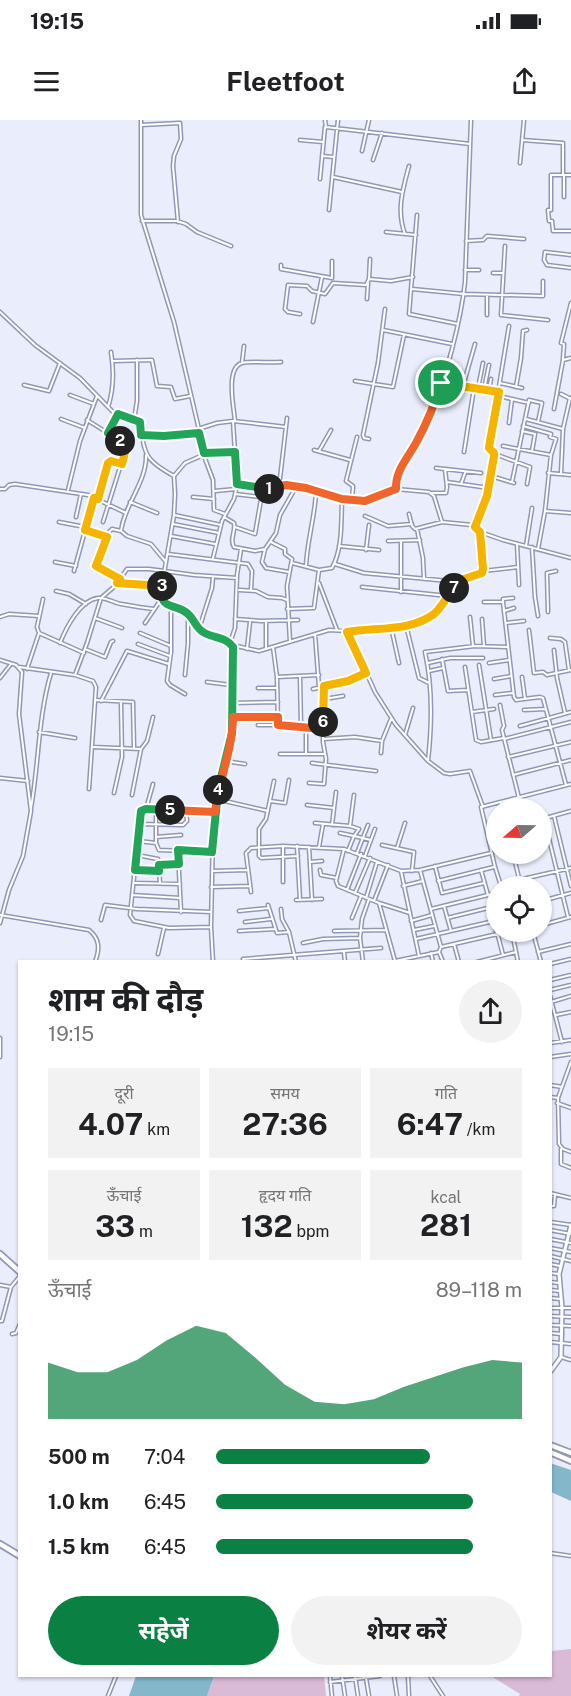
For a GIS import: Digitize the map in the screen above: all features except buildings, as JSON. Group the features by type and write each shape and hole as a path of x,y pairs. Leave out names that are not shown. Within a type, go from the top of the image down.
{"highway":[{"path":"0,1254 18,1270"},
{"path":"552,1445 571,1453"},
{"path":"552,1453 571,1461"},
{"path":"0,1544 18,1555"}],"street":[{"path":"141,120 142,221 174,322 203,454 207,460 214,491 215,512 232,521 235,527 231,544 241,549 255,551 265,549"},
{"path":"320,179 325,120"},
{"path":"329,210 339,120"},
{"path":"362,151 369,120"},
{"path":"396,489 402,464 431,413 458,324 464,294 471,120"},
{"path":"520,163 524,120"},
{"path":"141,125 171,121 180,124 181,142 174,156 173,166 178,222"},
{"path":"325,127 470,144"},
{"path":"373,160 382,133"},
{"path":"300,140 323,142"},
{"path":"522,140 563,142 564,197"},
{"path":"322,156 335,157"},
{"path":"405,234 400,213 402,192 409,166"},
{"path":"571,175 551,175 551,210 548,210 553,231 571,231"},
{"path":"333,177 402,192"},
{"path":"417,215 410,315 458,324"},
{"path":"142,221 189,224 197,232 231,246"},
{"path":"386,232 416,235"},
{"path":"466,241 483,240 488,236 524,239"},
{"path":"505,246 501,315 548,320"},
{"path":"571,255 545,252 544,260 547,265 571,268"},
{"path":"367,299 370,259"},
{"path":"300,314 288,312 285,309 287,285 307,286 312,291 326,294 333,283 332,261"},
{"path":"281,265 281,269 332,278"},
{"path":"465,270 479,270"},
{"path":"493,273 503,273"},
{"path":"313,322 322,276"},
{"path":"333,283 364,285 368,281 391,281 413,277"},
{"path":"412,289 464,294 543,296 543,281"},
{"path":"487,295 487,315"},
{"path":"554,409 563,359 564,344 561,343 571,303"},
{"path":"369,440 363,435 385,309"},
{"path":"0,312 35,345 80,378 108,407 118,414 141,423 141,435 146,455 142,474 121,531"},
{"path":"509,327 489,446 494,454 530,467 527,484"},
{"path":"564,329 571,329"},
{"path":"383,330 452,344"},
{"path":"516,387 523,330 527,330"},
{"path":"355,381 393,387 404,335"},
{"path":"463,386 475,344"},
{"path":"213,558 224,515 236,494 232,373 242,363 244,346"},
{"path":"108,407 112,390 111,352"},
{"path":"563,359 571,358"},
{"path":"134,420 137,400 137,360"},
{"path":"112,361 152,360 157,386 171,387 175,399 190,396"},
{"path":"242,363 281,362"},
{"path":"24,385 49,391 60,363"},
{"path":"464,452 483,363"},
{"path":"484,389 489,365"},
{"path":"481,373 487,375"},
{"path":"489,390 491,379"},
{"path":"441,383 489,390 529,403"},
{"path":"500,383 522,388"},
{"path":"561,394 570,398 563,429 561,473"},
{"path":"70,395 94,404"},
{"path":"68,492 87,420 98,396"},
{"path":"509,423 512,399"},
{"path":"491,476 513,483 529,400 541,402 538,422"},
{"path":"108,433 118,414"},
{"path":"279,487 287,418"},
{"path":"61,419 85,428"},
{"path":"526,419 563,429"},
{"path":"87,420 124,444 126,448 103,522"},
{"path":"141,435 164,436 199,431 220,422 234,421 286,427"},
{"path":"523,426 551,434 550,437 556,439 551,454 538,549"},
{"path":"532,434 533,429"},
{"path":"319,451 331,430"},
{"path":"522,431 535,434 532,451"},
{"path":"352,501 353,486 346,482 357,437"},
{"path":"503,446 551,454"},
{"path":"314,450 350,460"},
{"path":"145,623 162,598 162,585 174,515 176,494 174,476 185,463 203,454 235,452"},
{"path":"475,527 489,488 494,454"},
{"path":"146,455 174,476"},
{"path":"74,571 85,529 108,463 111,461 122,464"},
{"path":"436,468 481,473"},
{"path":"237,484 263,488 279,487 284,484 352,501 373,499 396,489 446,493 445,469"},
{"path":"461,484 466,472"},
{"path":"548,473 571,475"},
{"path":"447,482 489,488"},
{"path":"0,489 5,489 13,483 81,494 126,513"},
{"path":"289,572 264,567 262,559 265,549 278,529 280,515 296,487"},
{"path":"235,527 255,534 263,488"},
{"path":"214,491 236,489"},
{"path":"306,566 307,545 315,512 316,492"},
{"path":"432,493 442,522"},
{"path":"76,517 81,494"},
{"path":"236,494 261,497"},
{"path":"193,498 214,499"},
{"path":"291,563 319,570 331,569 335,564 339,546 342,499"},
{"path":"130,502 157,513"},
{"path":"526,546 532,508"},
{"path":"544,511 571,513"},
{"path":"409,514 420,540 424,580"},
{"path":"174,515 221,525"},
{"path":"365,516 388,526 412,524"},
{"path":"59,522 107,537"},
{"path":"417,529 442,522 475,527 480,532 517,544 571,558"},
{"path":"173,524 219,532"},
{"path":"366,550 369,525"},
{"path":"120,579 96,566 112,530 121,531 127,536 149,543 166,562"},
{"path":"480,532 483,571"},
{"path":"171,536 216,544"},
{"path":"388,541 420,540"},
{"path":"400,592 401,541"},
{"path":"271,542 285,549 285,554 292,559 287,609 290,642"},
{"path":"517,544 519,585"},
{"path":"339,546 379,550"},
{"path":"532,547 538,616"},
{"path":"213,960 212,852 216,800 232,733 234,652 231,644 241,549"},
{"path":"168,554 213,558 250,566 251,590"},
{"path":"55,562 76,566"},
{"path":"335,564 364,573 459,582"},
{"path":"162,598 171,607 189,614 205,634 256,651 337,630 347,632 406,625 432,615 459,582 483,571 519,567"},
{"path":"60,643 71,619 86,604 102,597 130,568 237,578"},
{"path":"287,609 314,608 319,570"},
{"path":"548,612 547,573 556,571"},
{"path":"199,629 212,588 213,576"},
{"path":"318,581 337,630"},
{"path":"117,583 162,585"},
{"path":"362,586 448,596"},
{"path":"238,590 258,591 268,597 288,600"},
{"path":"56,591 69,594 86,604"},
{"path":"102,597 119,604 154,609"},
{"path":"75,675 102,597"},
{"path":"484,602 503,602 503,599 513,598"},
{"path":"27,669 39,633 37,629 43,599"},
{"path":"503,602 515,699 542,697 566,785"},
{"path":"171,607 171,646 167,682 185,694"},
{"path":"504,611 514,608"},
{"path":"0,617 9,614 39,616"},
{"path":"185,675 189,614"},
{"path":"470,617 473,646"},
{"path":"95,618 122,628"},
{"path":"235,619 298,620"},
{"path":"483,619 484,646"},
{"path":"247,649 250,621"},
{"path":"266,621 266,649"},
{"path":"506,623 524,621"},
{"path":"406,625 419,678 430,683"},
{"path":"391,627 399,663"},
{"path":"529,630 530,660 534,673 543,672 547,675 570,670 565,642 561,639 550,638"},
{"path":"347,632 391,719 405,735 429,761 447,774 470,771 483,807 481,810 486,831"},
{"path":"39,633 84,653"},
{"path":"140,633 171,646"},
{"path":"315,634 319,687"},
{"path":"85,649 105,657 113,641"},
{"path":"138,644 170,656"},
{"path":"429,761 430,683 425,652 473,646 508,647"},
{"path":"273,647 278,688 278,725"},
{"path":"554,650 565,713"},
{"path":"101,701 127,651 169,664"},
{"path":"428,663 442,659 483,658"},
{"path":"442,659 448,692 468,690"},
{"path":"0,660 27,669 75,675 94,682 96,700 89,789"},
{"path":"489,663 509,660"},
{"path":"0,678 11,663"},
{"path":"479,665 492,740"},
{"path":"19,667 22,672 20,714 31,811"},
{"path":"465,667 478,742 504,739 571,722"},
{"path":"429,671 443,668"},
{"path":"0,923 23,856 36,778 43,702 51,673"},
{"path":"313,689 348,681 366,673"},
{"path":"277,677 319,675"},
{"path":"300,676 301,727"},
{"path":"494,679 511,676"},
{"path":"522,677 525,699"},
{"path":"207,681 232,685"},
{"path":"309,783 324,784 324,686"},
{"path":"258,688 278,688"},
{"path":"495,695 513,693"},
{"path":"324,699 343,696"},
{"path":"96,700 131,701 133,703 134,748"},
{"path":"114,794 122,748 121,702"},
{"path":"233,703 278,702"},
{"path":"500,705 504,726 502,730 519,798 571,784"},
{"path":"405,735 413,708"},
{"path":"471,712 494,709"},
{"path":"524,710 546,709"},
{"path":"520,726 571,712"},
{"path":"132,795 141,749 147,741 153,717"},
{"path":"233,717 278,717"},
{"path":"381,753 382,741 391,719"},
{"path":"258,725 323,729"},
{"path":"306,727 306,754"},
{"path":"39,732 75,738"},
{"path":"323,739 360,737 382,741"},
{"path":"508,757 571,742"},
{"path":"93,747 141,749"},
{"path":"280,754 325,754"},
{"path":"225,760 245,764"},
{"path":"513,775 571,760"},
{"path":"312,764 376,771"},
{"path":"0,778 28,781"},
{"path":"270,801 285,803 289,780"},
{"path":"274,781 266,819 258,829 261,858 298,856"},
{"path":"146,809 153,784"},
{"path":"332,825 336,792"},
{"path":"350,826 354,795"},
{"path":"216,800 268,811"},
{"path":"307,805 334,808"},
{"path":"211,927 164,928 134,921 130,917 130,908 141,811 146,809 215,812"},
{"path":"156,810 156,843 159,850 212,852"},
{"path":"140,824 185,824 186,810"},
{"path":"571,811 554,816 571,886"},
{"path":"315,823 359,829 348,851"},
{"path":"398,848 405,823"},
{"path":"319,847 323,824"},
{"path":"347,890 368,825"},
{"path":"365,856 375,829"},
{"path":"339,833 371,840"},
{"path":"156,837 181,835"},
{"path":"138,841 156,843"},
{"path":"382,845 414,852 412,871"},
{"path":"283,846 284,882"},
{"path":"251,892 247,850 259,847 297,846 344,849 401,871 420,870 486,853"},
{"path":"297,846 298,900 322,899"},
{"path":"309,847 312,900"},
{"path":"344,849 336,882 338,886 410,913"},
{"path":"178,850 181,912"},
{"path":"136,855 156,857 160,883"},
{"path":"552,855 570,917 552,922"},
{"path":"355,893 370,858"},
{"path":"310,862 322,861"},
{"path":"362,960 360,951 362,919 378,862"},
{"path":"159,865 179,864"},
{"path":"494,864 498,876"},
{"path":"374,901 388,865"},
{"path":"435,866 443,893 484,883"},
{"path":"438,881 495,867"},
{"path":"535,876 571,868"},
{"path":"135,870 159,871"},
{"path":"212,872 248,870"},
{"path":"320,870 321,875 337,878"},
{"path":"420,870 438,934 441,947 439,952 442,960"},
{"path":"481,870 486,890"},
{"path":"401,871 419,956"},
{"path":"404,886 423,881"},
{"path":"134,882 180,884"},
{"path":"211,887 250,886"},
{"path":"552,898 571,893"},
{"path":"132,895 180,898"},
{"path":"352,918 361,896"},
{"path":"431,909 486,896"},
{"path":"0,899 6,900"},
{"path":"379,903 395,960"},
{"path":"101,920 105,905 181,912 211,912"},
{"path":"444,906 451,931"},
{"path":"239,910 269,907 271,919 278,934 289,932"},
{"path":"281,909 282,921 289,932 296,960"},
{"path":"447,918 486,909"},
{"path":"1,915 89,930 95,935 99,944 95,960"},
{"path":"411,921 433,915"},
{"path":"245,922 271,919"},
{"path":"416,939 486,923"},
{"path":"414,930 435,925"},
{"path":"159,954 164,928"},
{"path":"239,931 275,929"},
{"path":"334,931 386,930"},
{"path":"441,947 486,935"},
{"path":"303,943 322,939 360,938"},
{"path":"500,942 503,955"},
{"path":"514,942 518,960"},
{"path":"536,942 540,960"},
{"path":"454,943 458,960"},
{"path":"538,952 571,944"},
{"path":"243,959 381,948"},
{"path":"344,952 345,960"},
{"path":"406,960 439,952"},
{"path":"484,960 516,952"},
{"path":"431,953 433,960"},
{"path":"552,964 571,959"},
{"path":"552,980 571,975"},
{"path":"552,990 571,985"},
{"path":"552,1002 571,996"},
{"path":"552,1005 562,1042"},
{"path":"556,1015 571,1012"},
{"path":"0,1038 0,1057"},
{"path":"552,1044 571,1040"},
{"path":"552,1057 571,1054"},
{"path":"571,1062 557,1103 561,1164 571,1168"},
{"path":"552,1085 562,1087"},
{"path":"552,1097 558,1098"},
{"path":"557,1103 571,1108"},
{"path":"561,1148 571,1152"},
{"path":"552,1194 571,1198"},
{"path":"552,1206 554,1206 555,1195"},
{"path":"552,1222 571,1225 569,1242 562,1258 559,1274 562,1308 561,1357 552,1369"},
{"path":"552,1230 570,1234"},
{"path":"552,1239 569,1242"},
{"path":"552,1248 571,1252"},
{"path":"552,1256 571,1261"},
{"path":"552,1264 560,1266"},
{"path":"552,1273 559,1274"},
{"path":"0,1321 2,1321 11,1287 18,1278"},
{"path":"552,1282 559,1282"},
{"path":"0,1285 11,1287"},
{"path":"552,1290 560,1291"},
{"path":"552,1298 561,1299"},
{"path":"552,1308 571,1308"},
{"path":"552,1316 571,1317"},
{"path":"552,1325 571,1326"},
{"path":"12,1334 16,1333 18,1328"},
{"path":"552,1333 562,1334"},
{"path":"552,1342 571,1344"},
{"path":"561,1357 571,1360"},
{"path":"552,1553 571,1556"},
{"path":"108,1696 116,1677"},
{"path":"330,1677 332,1696"},
{"path":"342,1677 345,1696"},
{"path":"330,1682 355,1677 358,1696"},
{"path":"365,1677 369,1696"},
{"path":"394,1677 397,1696"},
{"path":"408,1677 409,1696"},
{"path":"431,1677 443,1696"}],"shaded area":[{"path":"571,1649 571,1696 519,1696 520,1694 493,1677 552,1677 552,1651"},
{"path":"214,1677 324,1677 326,1696 207,1696"}],"water":[{"path":"552,1464 571,1470 571,1501 552,1492"},
{"path":"136,1677 214,1677 207,1696 129,1696"}],"route":[{"path":"441,383 431,413 402,464 396,489 365,501 342,499 306,488 286,485 269,489 237,484 235,452 204,453 199,433 141,435 140,422 118,414 108,433 126,448 122,464 111,461 108,463 98,499 94,498 85,530 107,537 96,566 120,579 117,583 162,585 161,594 167,605 189,614 205,634 228,641 234,652 232,733 221,773 216,800 212,852 178,850 179,864 159,865 159,871 135,870 142,809 215,812 216,800 221,773 229,747 232,733 233,717 278,717 278,725 323,729 324,686 348,681 366,673 347,632 395,627 419,621 432,615 459,582 482,573 484,566 480,532 475,527 488,492 494,456 489,448 499,392 441,383"}]}
